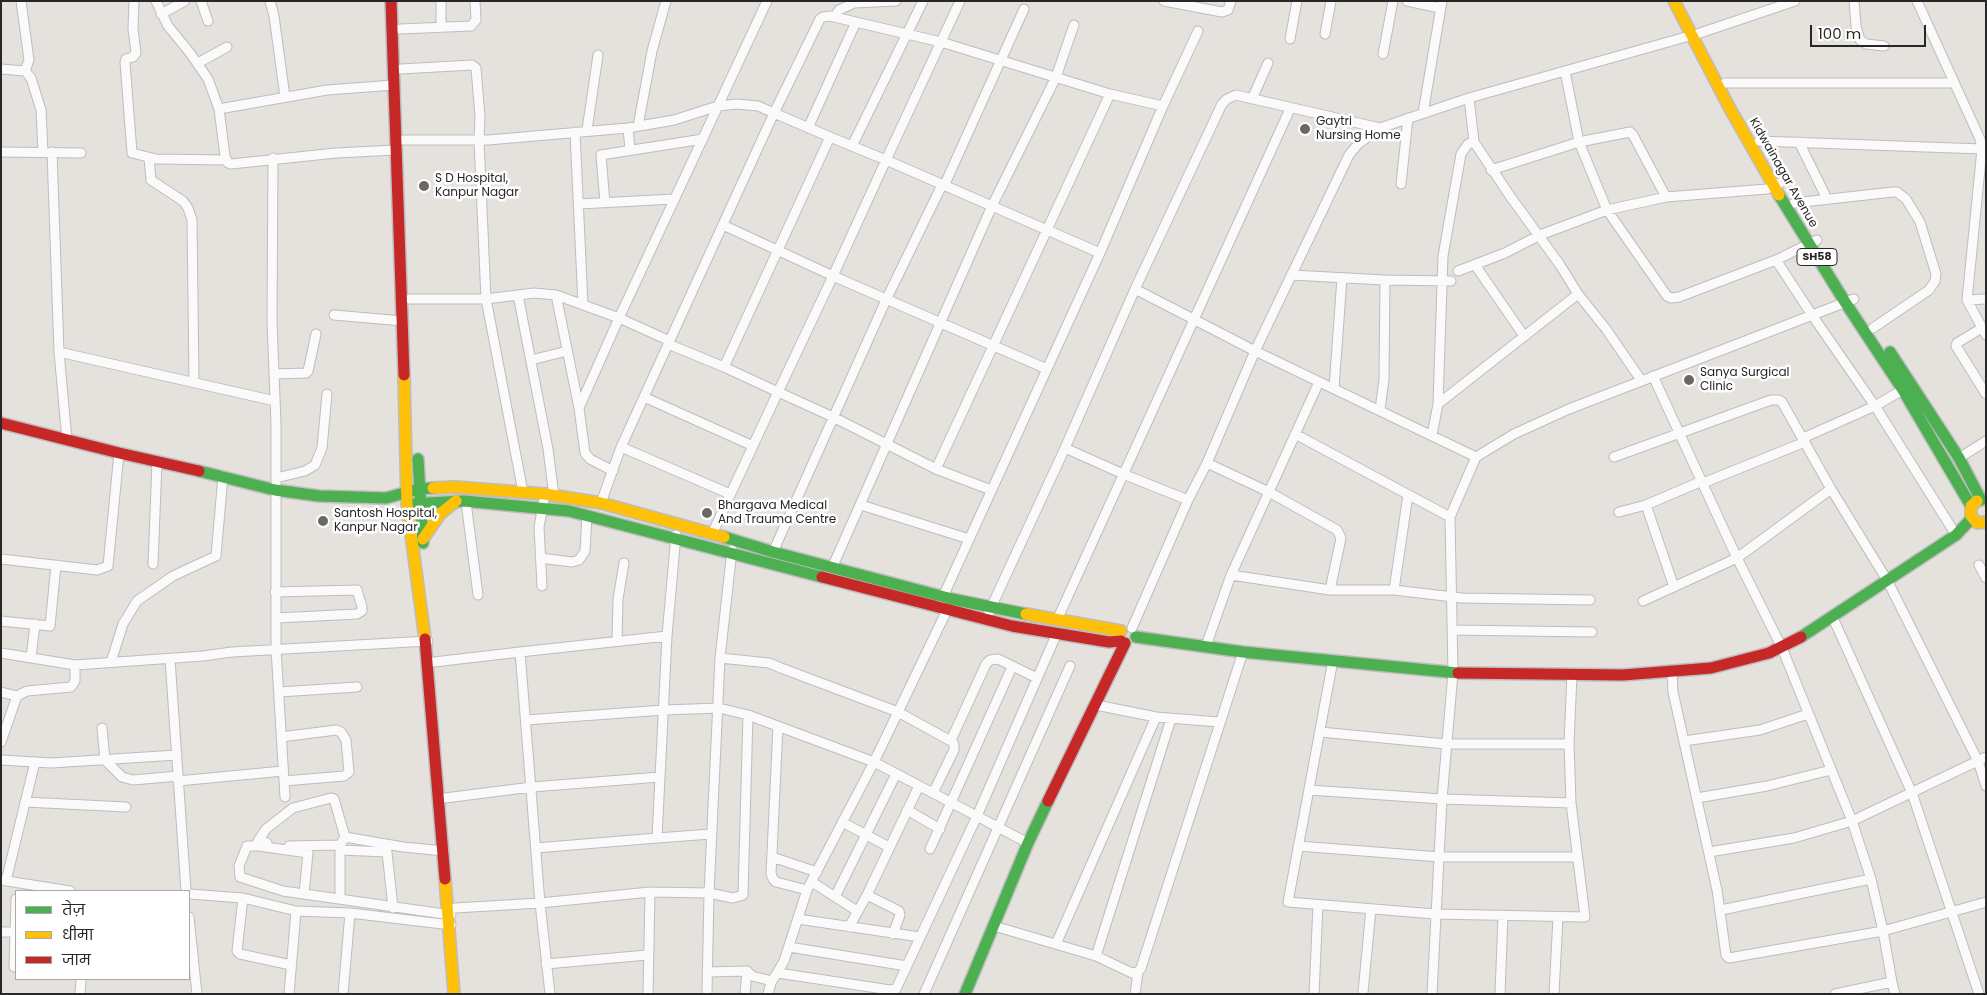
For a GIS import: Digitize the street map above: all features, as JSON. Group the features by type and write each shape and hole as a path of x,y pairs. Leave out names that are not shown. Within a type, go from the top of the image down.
{"main road":[{"path":"391,1 403,321 407,504 434,662 445,798 446,851"},
{"path":"399,1 419,489 446,851 462,994"},
{"name":"Kidwainagar Avenue","path":"1674,1 1759,141 1778,184 1794,203 1813,242"},
{"name":"Kidwainagar Avenue","path":"1686,1 1695,34 1778,184 1849,301 1959,458 1984,500"},
{"name":"Kidwainagar Avenue","path":"1849,301 1873,328 1908,387 1979,521"},
{"path":"1,423 275,490 319,496 386,498 407,504 461,502 541,508 587,515 987,620 1109,642 1127,636"},
{"path":"386,498 419,489 455,488 523,492 601,503 678,523 773,552 942,597 1127,636 1243,652 1453,673 1623,675 1672,672 1727,665 1769,653 1782,648 1833,618 1887,580 1979,521"},
{"name":"SH58","path":"1979,521 1975,502 1984,500"},
{"path":"423,539 440,514 461,502"},
{"path":"965,994 1028,843 1096,706 1127,636"},
{"path":"452,918 454,994"}],"street":[{"path":"21,1 29,60 25,71"},
{"path":"134,1 133,29 136,53 133,57 126,59 125,62 132,153 149,158 226,160 231,164 272,158 396,150"},
{"path":"156,1 168,26 208,79 219,109 226,160"},
{"path":"161,14 185,1"},
{"path":"201,1 208,21"},
{"path":"270,1 274,16 284,98"},
{"path":"441,1 441,27"},
{"path":"400,29 473,25 476,20 475,1"},
{"path":"638,126 652,51 666,1"},
{"path":"579,408 767,1"},
{"path":"834,17 839,10 854,3 896,1"},
{"path":"852,146 923,1"},
{"path":"712,534 960,1"},
{"path":"1164,1 1222,12 1228,10 1231,1"},
{"path":"1290,39 1297,1"},
{"path":"1325,34 1331,1"},
{"path":"1383,54 1393,1"},
{"path":"1407,1 1441,4 1423,113"},
{"path":"1854,1 1856,26 1860,40 1866,44 1884,46"},
{"path":"1917,1 1954,83 1983,137 1967,300 1985,331 1956,346 1986,394"},
{"path":"1127,636 1188,500 1207,463 1255,351 1348,155 1358,144 1380,128 1423,113 1469,98 1695,34 1789,2"},
{"path":"773,552 886,300 943,185 1024,9"},
{"path":"601,503 621,447 774,113 820,19 823,17 834,17 941,42 1110,94 1163,106"},
{"path":"808,128 856,22"},
{"path":"832,568 992,206 1056,77 1074,25"},
{"path":"768,994 772,981 778,973 810,886 898,712 942,609 942,597 1100,252 1163,106 1198,31"},
{"path":"198,64 227,47"},
{"path":"587,130 598,55"},
{"path":"1252,99 1268,63"},
{"path":"401,69 472,64 475,66 480,117 479,140 486,299 523,492"},
{"path":"1,69 25,71 31,78 40,104 48,152 59,352 67,440"},
{"path":"1565,71 1579,142 1607,210 1667,296 1671,298 1679,297 1776,260 1813,242"},
{"path":"1725,83 1954,83"},
{"path":"219,109 327,90 394,85"},
{"path":"936,469 1110,94"},
{"path":"987,620 1134,289 1222,104 1227,99 1236,95 1380,128"},
{"path":"1469,98 1474,142 1491,170 1540,236 1578,294 1606,329 1641,380"},
{"path":"404,140 479,140 628,128 674,120 718,106 737,104 758,106 1100,252"},
{"path":"1057,620 1290,108"},
{"path":"1402,184 1408,118"},
{"path":"628,128 630,150"},
{"path":"575,132 583,305"},
{"path":"1491,170 1579,142 1630,132 1666,197"},
{"path":"724,367 830,138"},
{"path":"605,203 601,155 703,139"},
{"path":"1759,141 1982,149"},
{"path":"1432,435 1438,404 1446,280 1443,256 1459,161 1468,144 1474,142"},
{"path":"1799,142 1827,199"},
{"path":"1,152 81,153"},
{"path":"149,158 151,180 183,201 191,215 194,382"},
{"path":"272,158 276,649 285,797"},
{"path":"1458,271 1607,210 1666,197 1731,193 1778,184"},
{"path":"1794,203 1897,192 1906,199 1920,222 1936,274 1935,280 1929,290 1873,328"},
{"path":"579,204 674,199"},
{"path":"723,225 778,252 1047,369"},
{"path":"1776,260 1875,406 1956,535"},
{"path":"1475,265 1524,336"},
{"path":"1291,275 1385,280 1446,280"},
{"path":"1334,388 1342,278"},
{"path":"1380,410 1384,385 1385,280"},
{"path":"1134,289 1255,351 1476,457"},
{"path":"410,299 486,299 534,293 556,295 619,318 888,443 936,469 991,490"},
{"path":"1438,404 1578,294"},
{"path":"518,295 532,360 552,474 549,495 541,508 539,527 542,586"},
{"path":"556,295 579,408 585,453 590,459 613,470"},
{"path":"1967,300 1986,299"},
{"path":"1432,994 1442,799 1453,673 1450,517 1476,457 1514,434 1641,380 1849,301"},
{"path":"334,315 403,321"},
{"path":"274,374 306,374 316,334"},
{"path":"532,360 567,351"},
{"path":"59,352 275,400"},
{"path":"1653,376 1737,558 1782,648 1852,821 1871,879 1895,994"},
{"path":"1206,646 1231,575 1320,382"},
{"path":"1619,512 1646,505 1804,440 1875,406 1908,387"},
{"path":"276,478 305,470 315,465 322,448 327,394"},
{"path":"644,397 753,446"},
{"path":"1614,457 1771,400 1779,400 1804,440 1830,490 1887,580 1982,759 1986,786"},
{"path":"1296,434 1450,517"},
{"path":"1959,458 1986,441"},
{"path":"621,447 730,494"},
{"path":"1065,448 1188,500"},
{"path":"1,560 97,570 108,566 119,453"},
{"path":"153,564 157,462"},
{"path":"1207,463 1269,492 1334,527 1341,538 1330,590"},
{"path":"111,662 123,624 137,601 173,576 216,556 223,476"},
{"path":"1643,601 1737,558 1830,490"},
{"path":"1394,590 1408,495"},
{"path":"461,502 478,595"},
{"path":"861,505 969,539"},
{"path":"1646,505 1674,587"},
{"path":"540,558 572,562 579,560 585,551 587,515"},
{"path":"657,838 667,636 678,523"},
{"path":"707,994 708,893 719,708 720,658 734,540"},
{"path":"617,641 618,599 624,563"},
{"path":"1979,564 1986,578"},
{"path":"1,621 50,626 56,565"},
{"path":"1231,575 1330,590 1394,590 1451,596 1590,600"},
{"path":"275,592 357,590 362,607 362,611 357,614 276,618"},
{"path":"1833,618 1912,793 1979,994"},
{"path":"31,658 35,624"},
{"path":"1452,630 1592,632"},
{"path":"778,973 893,990 898,985 977,816 1058,633"},
{"path":"434,662 667,636"},
{"path":"1,653 74,665 170,659 276,649 429,641"},
{"path":"520,652 540,903 550,994"},
{"path":"1135,994 1138,972 1141,968 1243,652"},
{"path":"720,658 769,664 898,712 947,740 950,739 954,744 954,750 933,793"},
{"path":"170,659 186,890"},
{"path":"950,739 986,664 993,659 998,659 1038,678"},
{"path":"1333,660 1288,902 1436,914 1585,917 1571,803 1569,744 1572,674"},
{"path":"1,692 17,696 27,691 71,687 75,681 74,665"},
{"path":"924,994 1000,828 1070,666"},
{"path":"930,849 1012,667"},
{"path":"1672,672 1673,692 1721,910 1726,955 1729,958 1883,931 1986,902"},
{"path":"278,692 357,687"},
{"path":"1,742 17,696"},
{"path":"1096,706 1171,719 1219,722"},
{"path":"526,720 719,708 748,715 874,762 1028,843"},
{"path":"1684,741 1760,730 1808,714"},
{"path":"190,894 243,898 296,910 452,918 540,903 650,892 708,893 733,898 743,895 748,715"},
{"path":"1056,944 1156,717"},
{"path":"1096,956 1171,719"},
{"path":"778,726 771,874 773,879 810,886 835,897 857,911"},
{"path":"102,728 105,760 116,774 133,780 344,776 349,772 346,740 341,732 336,730 281,737"},
{"path":"1320,732 1446,744 1569,744"},
{"path":"1,760 35,762 105,760 177,754"},
{"path":"1709,852 1794,838 1852,821 1982,759"},
{"path":"35,762 4,880 17,887 57,890"},
{"path":"1697,798 1767,786 1831,770"},
{"path":"835,897 896,774"},
{"path":"445,798 532,786 660,777"},
{"path":"849,927 867,895 919,786"},
{"path":"1309,790 1442,799 1571,803"},
{"path":"331,798 334,799 345,837 340,845 285,846 258,841 266,829 293,808 331,798"},
{"path":"25,802 126,807"},
{"path":"907,810 940,829"},
{"path":"842,822 889,847"},
{"path":"536,848 711,834"},
{"path":"345,837 446,851"},
{"path":"304,894 308,853 247,846 239,866 240,877 283,891 452,918"},
{"path":"1298,846 1440,857 1577,857"},
{"path":"340,899 340,850 387,852 393,908"},
{"path":"772,857 817,872"},
{"path":"1721,910 1871,879"},
{"path":"648,994 647,954 650,892"},
{"path":"867,895 899,911 900,915 893,934"},
{"path":"243,898 237,951 240,954 290,965"},
{"path":"1314,994 1318,905"},
{"path":"1363,992 1371,909"},
{"path":"289,994 296,910"},
{"path":"343,994 350,914"},
{"path":"1500,994 1503,916"},
{"path":"1554,994 1558,917"},
{"path":"798,919 920,937"},
{"path":"994,926 1096,956 1132,973 1138,972"},
{"path":"190,927 197,994"},
{"path":"1,932 15,932 14,967"},
{"path":"788,947 907,966"},
{"path":"546,964 647,954"},
{"path":"707,972 747,971 752,976 772,981"},
{"path":"745,994 747,971"},
{"path":"80,994 81,980"},
{"path":"1835,994 1892,982"}],"traffic: fast":[{"path":"1779,195 1845,302 1903,390 1971,506"},
{"path":"1890,352 1959,458 1981,500"},
{"path":"418,459 423,543"},
{"path":"199,471 275,490 319,496 386,498 419,489 433,488"},
{"path":"411,504 464,501 569,511 822,577"},
{"path":"1801,637 1956,535 1972,518"},
{"path":"724,537 773,552 952,599 1026,614"},
{"path":"1136,637 1243,652 1458,673"},
{"path":"965,994 1028,843 1048,801"}],"traffic: slow":[{"path":"1674,1 1729,107 1779,195"},
{"path":"404,375 407,504 425,639"},
{"path":"433,488 455,487 545,494 601,503 724,537"},
{"path":"423,539 440,514 456,501"},
{"path":"1977,501 1971,506 1971,516 1977,523 1986,522"},
{"path":"1026,614 1121,631"},
{"path":"445,879 454,994"}],"traffic: jam":[{"path":"391,1 404,375"},
{"path":"1,423 199,471"},
{"path":"822,577 1012,626 1109,642 1121,641"},
{"path":"1458,673 1623,675 1711,668 1769,653 1801,637"},
{"path":"425,639 445,879"},
{"path":"1048,801 1125,643"}],"place":[{"name":"Gaytri Nursing Home","path":"1305,129"},
{"name":"S D Hospital, Kanpur Nagar","path":"424,186"},
{"name":"Sanya Surgical Clinic","path":"1689,380"},
{"name":"Bhargava Medical And Trauma Centre","path":"707,513"},
{"name":"Santosh Hospital, Kanpur Nagar","path":"323,521"}]}
